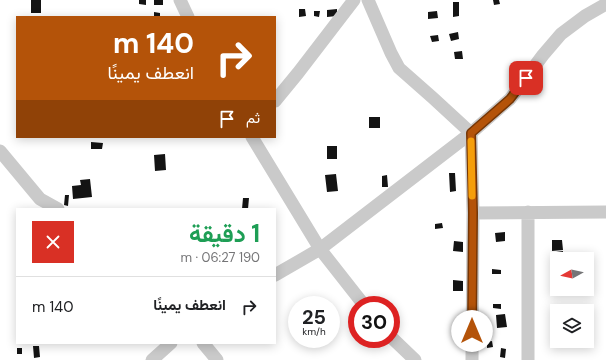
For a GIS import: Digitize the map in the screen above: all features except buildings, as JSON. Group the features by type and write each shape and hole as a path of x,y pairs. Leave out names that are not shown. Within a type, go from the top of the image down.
{"street":[{"path":"180,0 188,16"},
{"path":"276,100 354,0"},
{"path":"368,0 399,68 471,133 473,213 472,360"},
{"path":"276,274 320,249 471,133 510,99 543,54 561,34 585,16 606,4"},
{"path":"253,138 320,249 357,296"},
{"path":"0,151 40,199 56,208"},
{"path":"528,212 528,360"},
{"path":"473,213 606,212"},
{"path":"152,360 170,344"},
{"path":"204,344 217,360"},
{"path":"400,345 415,360"}],"slow traffic":[{"path":"471,141 472,196"}],"route":[{"path":"472,331 473,213 471,133 510,99 526,78"}]}
